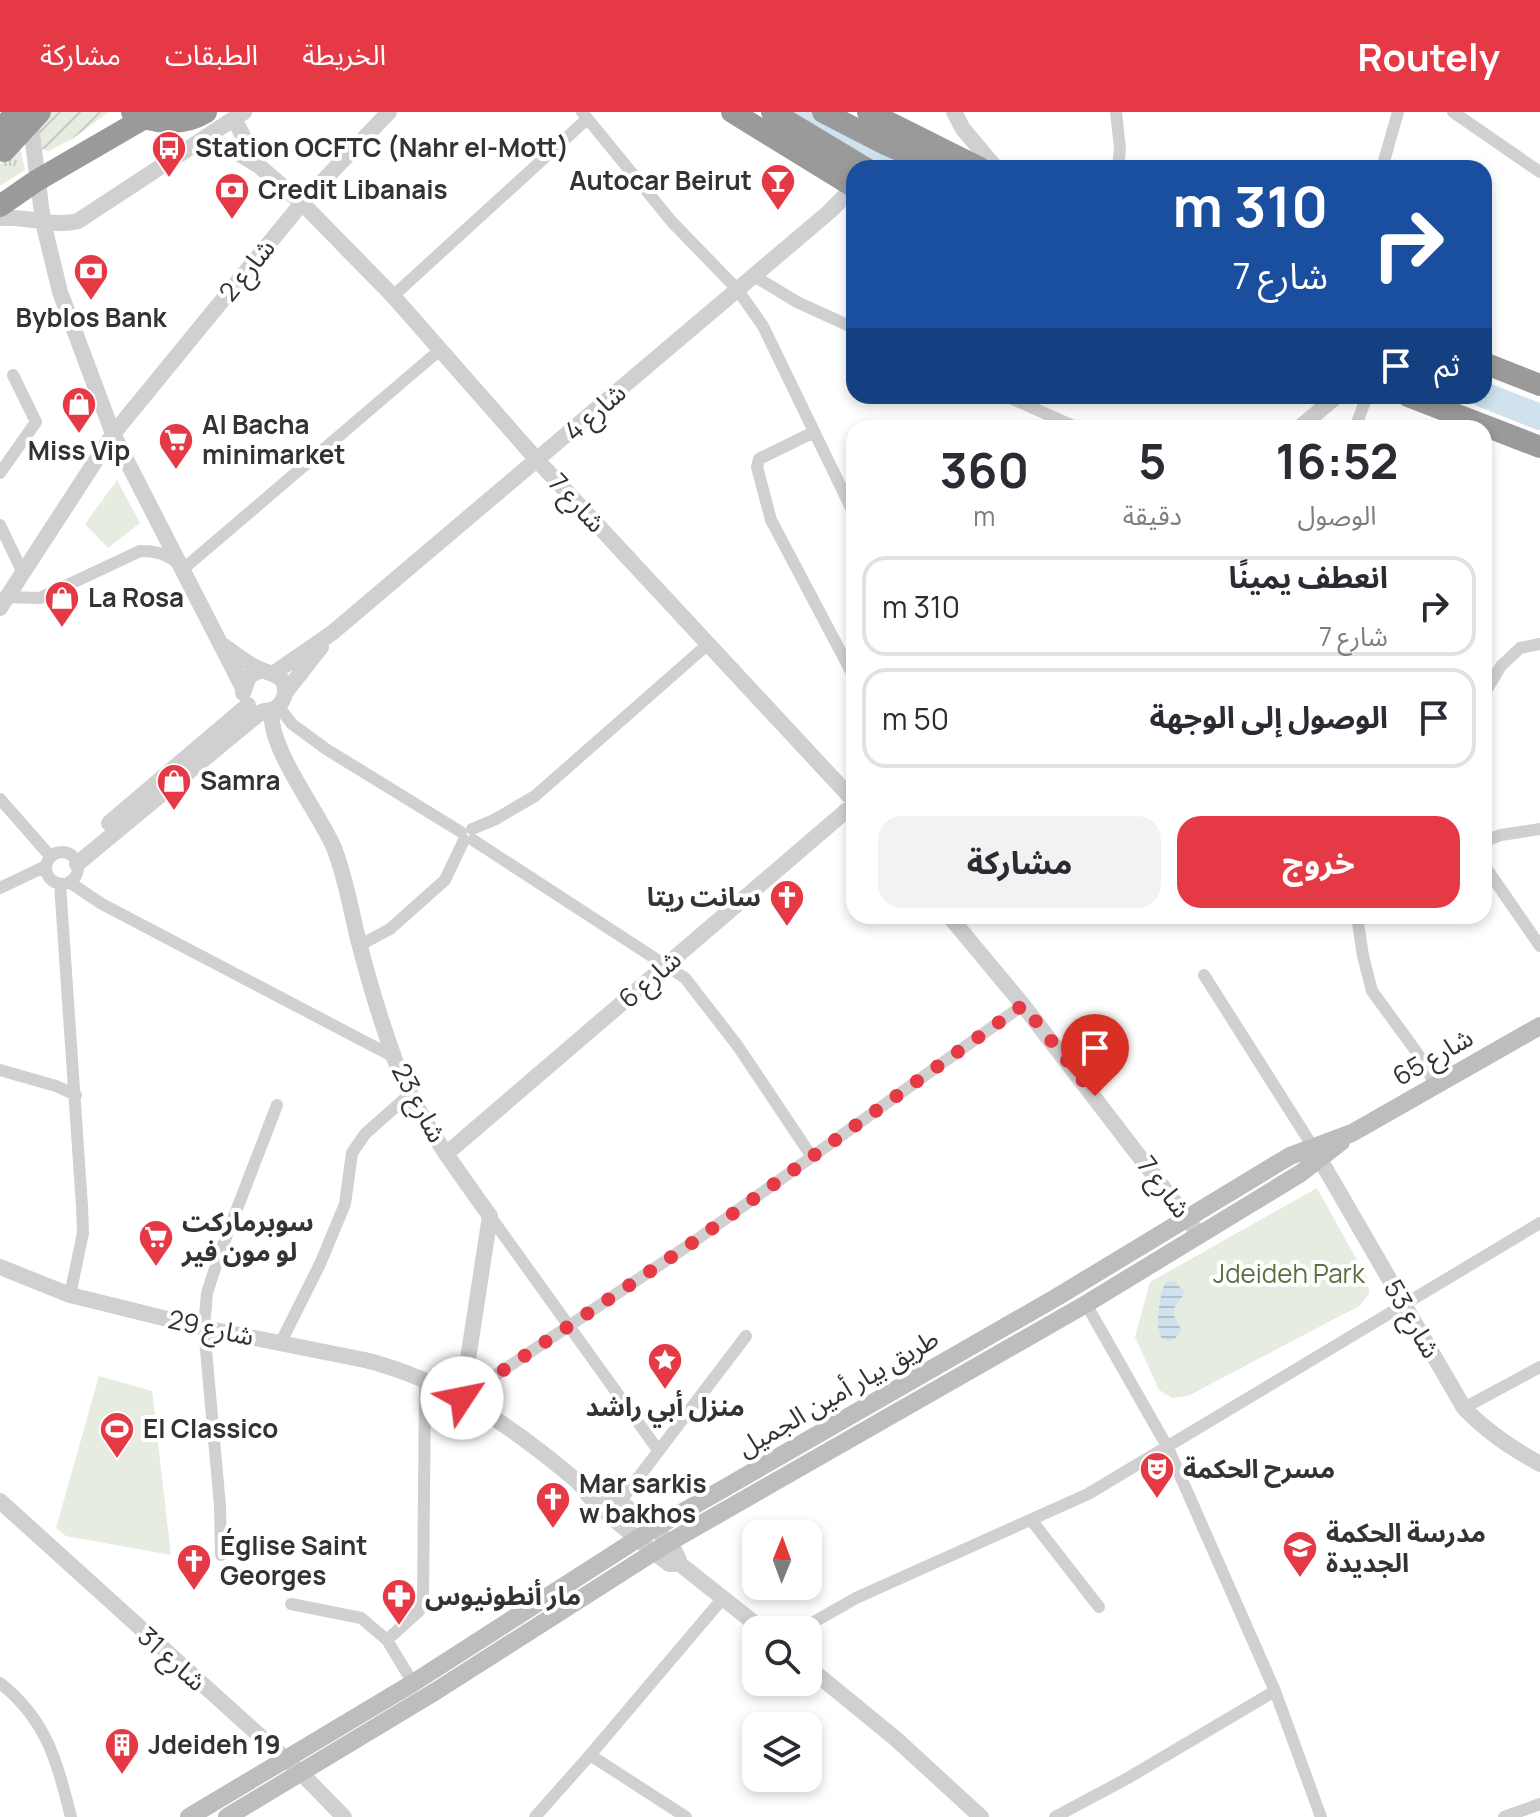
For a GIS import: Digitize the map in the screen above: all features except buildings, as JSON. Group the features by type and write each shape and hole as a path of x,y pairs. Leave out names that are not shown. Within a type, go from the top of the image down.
{"highway":[{"path":"1,146 16,112"},
{"path":"1,146 40,112"},
{"path":"96,145 129,112 168,123 198,117 206,112"},
{"path":"0,206 36,181 155,112"},
{"path":"96,145 145,130 181,112"},
{"path":"732,112 846,182"},
{"path":"772,112 850,160"},
{"path":"823,112 922,160"},
{"path":"868,112 964,160"},
{"path":"1492,366 1540,385"},
{"path":"1429,404 1470,420"},
{"path":"1492,428 1540,447"}],"main road":[{"name":"شارع 65","path":"1316,1153 1540,1026"},
{"name":"طريق بيار أمين الجميل","path":"189,1817 922,1375 1194,1226 1316,1153"},
{"name":"طريق بيار أمين الجميل","path":"227,1817 302,1774 653,1540 1086,1304 1194,1226"}],"street":[{"path":"29,112 43,222 60,292 113,434 243,688 326,749 677,970 702,996 812,1157"},
{"name":"شارع 2","path":"4,603 113,434 302,203 389,112"},
{"path":"954,112 988,160"},
{"path":"1116,112 1119,160"},
{"path":"1384,160 1398,112"},
{"path":"1453,112 1540,172"},
{"path":"0,218 32,218 64,223 84,218 239,116 259,166"},
{"path":"393,296 585,116 672,222 737,289 763,326 846,498"},
{"path":"198,143 220,145 259,166"},
{"name":"شارع 7","path":"259,166 302,203 393,296 538,461 846,793"},
{"name":"شارع 4","path":"243,688 249,676 268,672 332,633 538,461 846,195"},
{"path":"754,276 797,302 846,324"},
{"path":"181,567 441,349"},
{"path":"0,473 36,422 13,375"},
{"path":"1024,404 1060,420"},
{"path":"1308,420 1328,404"},
{"path":"814,432 759,459 757,467 771,520 846,662"},
{"path":"0,525 23,573"},
{"path":"4,603 40,598 140,551 155,551 168,556 181,567"},
{"name":"شارع 4","path":"74,860 269,705 332,633"},
{"path":"220,642 283,681 269,705"},
{"path":"1492,681 1501,666 1520,648 1540,644"},
{"path":"360,945 390,929 445,880 467,835 535,796 707,645"},
{"name":"شارع 23","path":"269,705 270,721 285,756 334,848 394,1057 410,1094 446,1154 658,1450"},
{"path":"0,799 49,861 50,879 64,883 394,1057"},
{"name":"شارع 6","path":"446,1154 846,809"},
{"path":"1492,838 1540,829"},
{"path":"0,888 61,853 74,860 77,873 64,883"},
{"path":"1492,877 1540,946"},
{"path":"64,883 83,1233 70,1295"},
{"name":"شارع 7","path":"956,924 1023,1005 1194,1226"},
{"path":"1358,924 1372,991 1418,1054 1436,1086"},
{"path":"1204,975 1316,1153"},
{"path":"462,1398 571,1326 1023,1005"},
{"path":"0,1070 76,1095"},
{"path":"281,1342 320,1264 345,1204 352,1153 365,1134 410,1094"},
{"path":"221,1555 220,1506 204,1328 207,1293 277,1105"},
{"name":"شارع 53","path":"1316,1153 1464,1408 1487,1432 1540,1464"},
{"path":"462,1398 490,1216"},
{"path":"822,1617 856,1598 1088,1494 1540,1223"},
{"name":"شارع 29","path":"0,1267 70,1295 204,1328 386,1365 425,1381 462,1398 523,1438 582,1486 593,1501 653,1540"},
{"path":"1086,1304 1168,1448 1275,1691 1321,1817"},
{"path":"619,1503 746,1336"},
{"path":"1464,1408 1540,1367"},
{"path":"387,1640 419,1611 423,1602 425,1381"},
{"name":"شارع 29","path":"582,1486 599,1491 619,1503 653,1540 669,1564 680,1564 746,1616"},
{"name":"شارع 31","path":"0,1501 302,1774 344,1817"},
{"path":"1032,1521 1099,1607"},
{"path":"535,1817 723,1598"},
{"path":"291,1604 357,1616 387,1640 413,1683"},
{"path":"822,1678 896,1739 981,1817"},
{"path":"0,1683 32,1713 46,1737 56,1759 71,1817"},
{"path":"1055,1817 1275,1691"},
{"path":"590,1755 686,1817"},
{"path":"1504,1817 1540,1804"}],"green space":[{"path":"35,112 109,112 72,139 49,151 42,149"},
{"path":"19,143 25,170 0,186 0,164"},
{"path":"117,480 140,523 108,548 85,524"},
{"name":"Jdeideh Park","path":"1317,1188 1368,1280 1369,1293 1361,1305 1188,1396 1172,1398 1159,1390 1135,1337 1150,1282"},
{"name":"El Classico","path":"99,1376 152,1391 171,1555 66,1536 56,1528"}],"water":[{"path":"1174,1281 1184,1291 1174,1310 1181,1330 1174,1340 1168,1341 1160,1334 1159,1310 1166,1282"}],"waterway":[{"path":"803,112 877,160"},
{"path":"1492,398 1540,417"}],"place":[{"name":"Station OCFTC (Nahr el-Mott)","path":"169,179"},
{"name":"Autocar Beirut","path":"778,212"},
{"name":"Credit Libanais","path":"232,221"},
{"name":"Byblos Bank","path":"91,302"},
{"name":"Miss Vip","path":"79,435"},
{"name":"Al Bacha minimarket","path":"176,471"},
{"name":"La Rosa","path":"62,629"},
{"name":"Samra","path":"174,812"},
{"name":"سانت ريتا","path":"787,928"},
{"name":"سوبرماركت لو مون فير","path":"156,1268"},
{"name":"منزل أبي راشد","path":"665,1391"},
{"name":"El Classico","path":"117,1460"},
{"name":"مسرح الحكمة","path":"1157,1500"},
{"name":"Mar sarkis w bakhos","path":"553,1530"},
{"name":"مدرسة الحكمة الجديدة","path":"1300,1579"},
{"name":"Église Saint Georges","path":"194,1592"},
{"name":"مار أنطونيوس","path":"399,1627"},
{"name":"Jdeideh 19","path":"122,1776"}],"route":[{"path":"462,1398 692,1243 1023,1005 1095,1096"}]}
